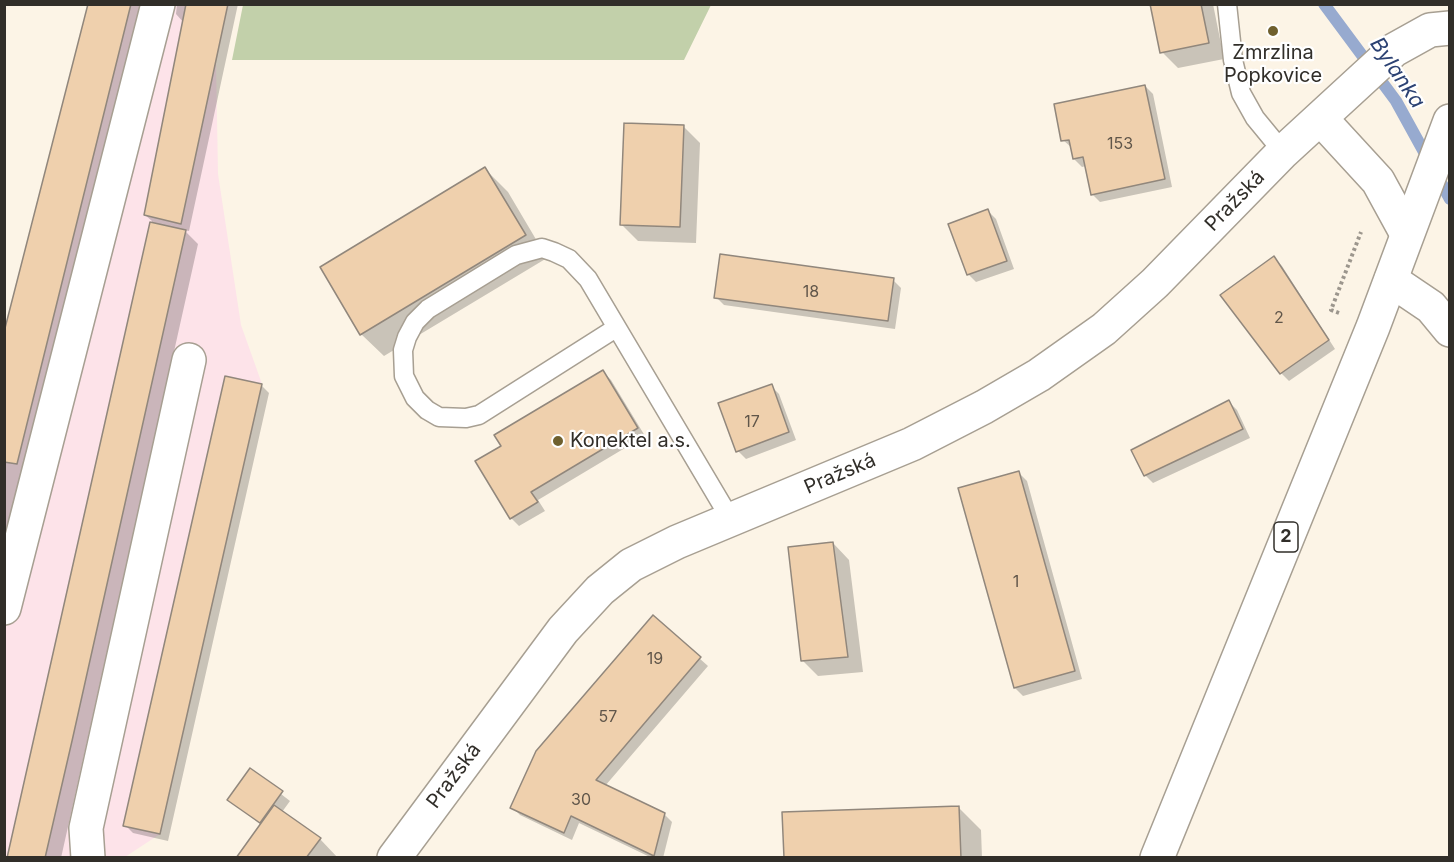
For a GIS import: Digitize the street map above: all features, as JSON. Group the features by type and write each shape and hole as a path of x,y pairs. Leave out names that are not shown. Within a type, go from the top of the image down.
{"street":[{"path":"4,608 158,4"},
{"name":"Pražská","path":"394,858 563,630 600,590 632,565 677,542 912,444 984,407 1039,375 1104,329 1155,283 1283,152 1394,50 1430,30 1449,28"},
{"path":"1321,119 1378,181 1410,225"},
{"name":"2","path":"1157,858 1391,280 1449,122"},
{"path":"1391,280 1431,307 1449,330"},
{"path":"88,858 86,828 189,360"}],"lane":[{"path":"1227,4 1233,60 1241,93 1255,118 1283,152"},
{"path":"616,328 479,415 466,418 439,417 427,410 415,398 404,376 403,350 407,337 415,322 428,309 516,255 531,249 542,248 554,252 579,267 616,328 731,520"}],"shaded area":[{"path":"89,5 228,5 216,60 218,174 241,325 262,384 160,834 125,857 5,858 5,332"}],"green space":[{"path":"243,4 711,5 684,60 232,60"}],"building":[{"path":"88,4 131,4 17,464 4,462 4,332"},
{"path":"186,4 228,4 181,224 144,215"},
{"path":"1150,4 1201,4 1209,43 1160,53"},
{"path":"1145,85 1165,179 1091,195 1083,157 1073,159 1069,140 1061,141 1054,104"},
{"path":"624,123 684,125 680,227 620,225"},
{"path":"485,167 526,235 360,335 320,267"},
{"path":"988,209 1007,261 967,275 948,224"},
{"path":"150,222 186,230 72,741 45,858 7,858"},
{"path":"720,254 894,278 888,321 714,298"},
{"path":"1274,256 1329,340 1280,374 1220,295"},
{"path":"603,370 638,428 531,492 538,502 510,519 475,461 501,446 494,435"},
{"path":"225,376 262,384 160,834 123,826"},
{"path":"772,384 789,432 736,452 718,403"},
{"path":"1229,400 1243,429 1144,476 1131,450"},
{"path":"1019,471 1075,671 1014,688 958,488"},
{"path":"833,542 848,657 801,661 788,547"},
{"path":"653,615 701,657 596,780 665,813 654,856 571,816 564,833 510,808 536,751"},
{"path":"250,768 283,791 260,823 227,800"},
{"path":"274,805 321,838 306,858 236,858"},
{"path":"959,806 961,858 784,858 782,812"}],"waterway":[{"name":"Bylanka","path":"1324,4 1396,101 1450,199"}],"place":[{"name":"Zmrzlina Popkovice","path":"1273,31"},
{"name":"Konektel a.s.","path":"558,441"}]}
